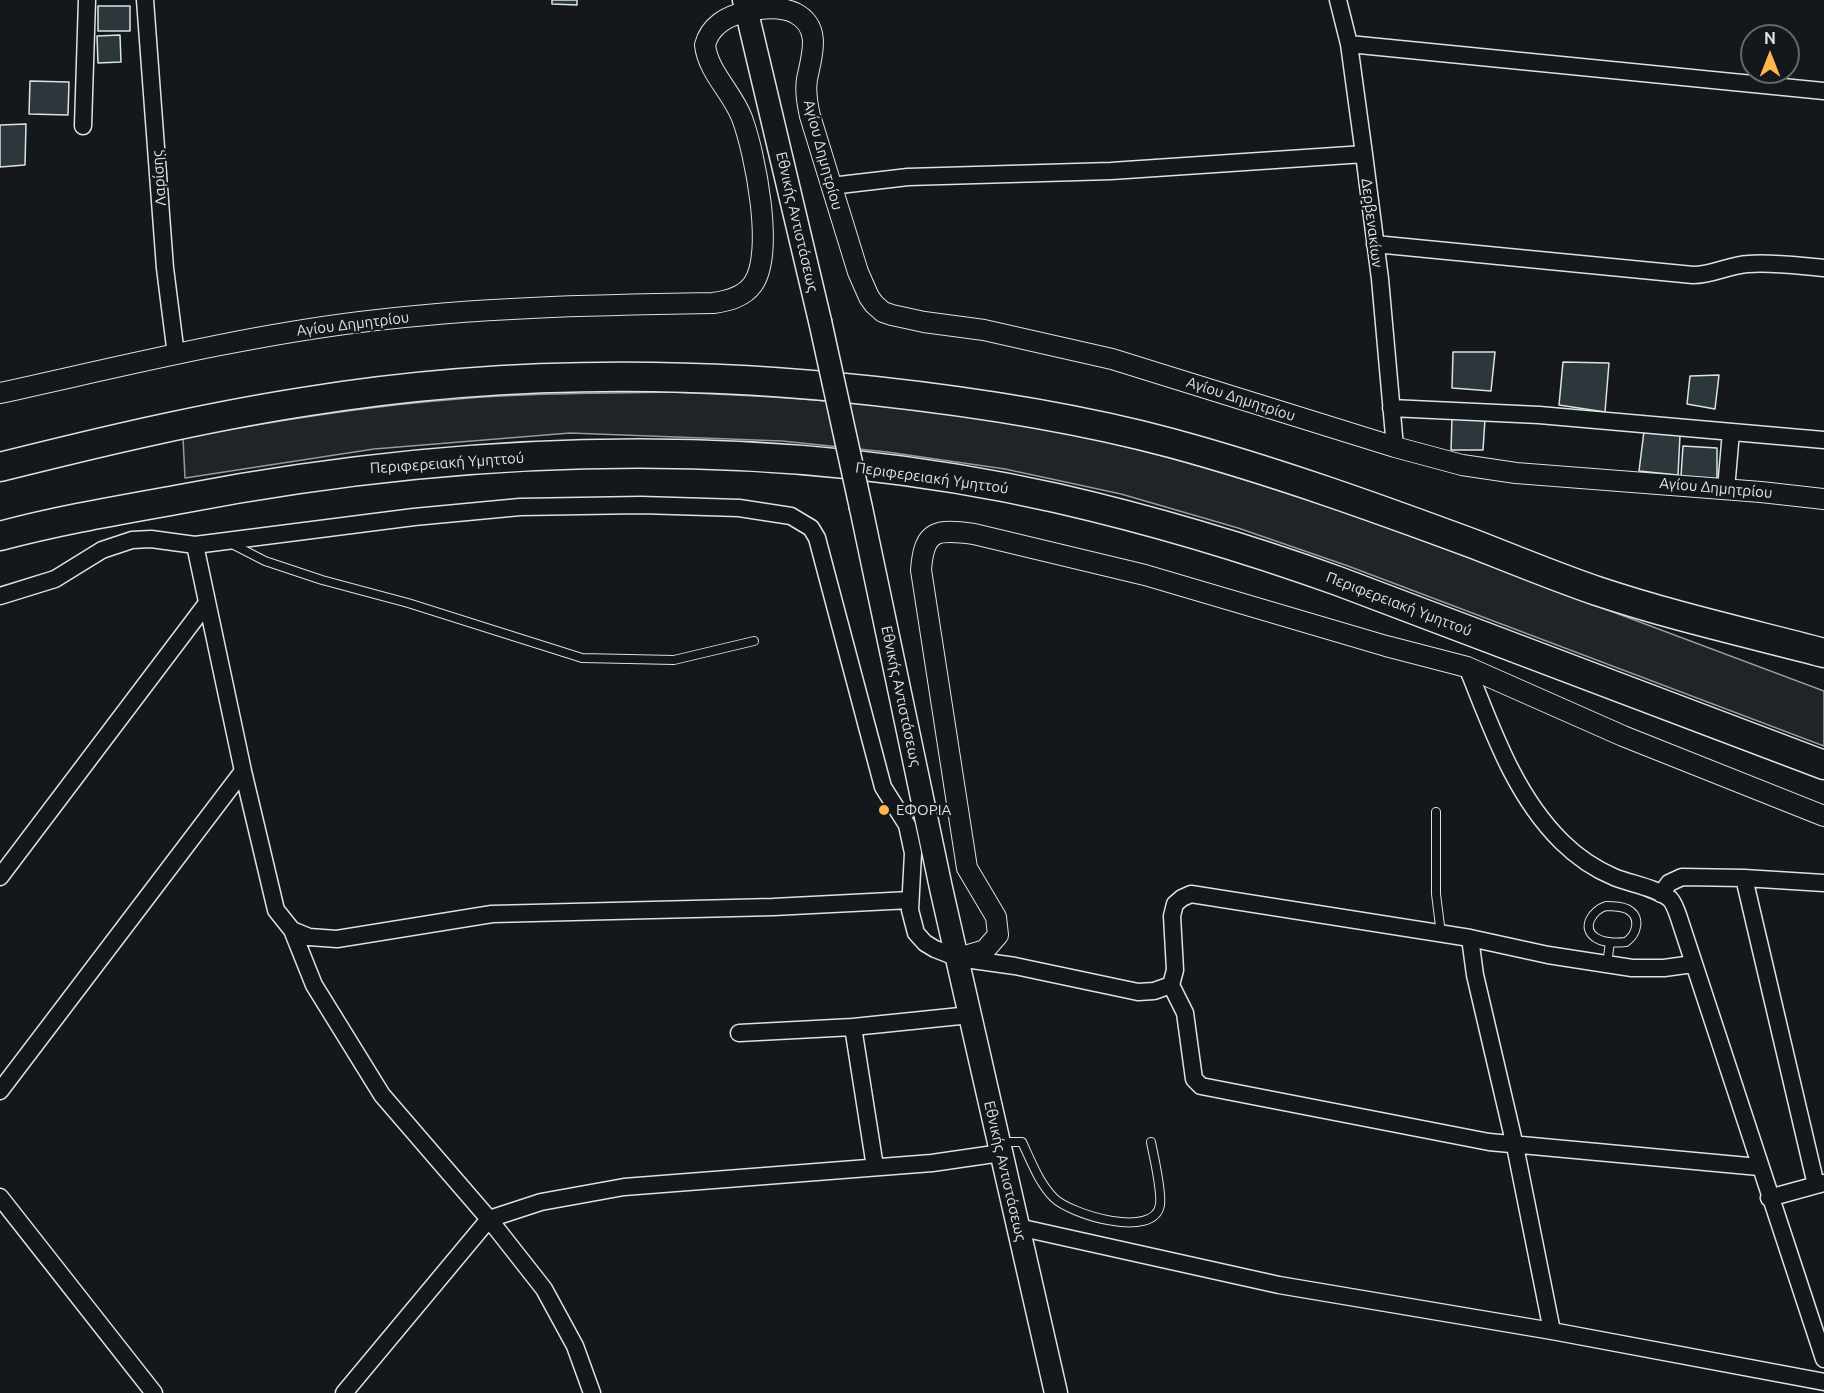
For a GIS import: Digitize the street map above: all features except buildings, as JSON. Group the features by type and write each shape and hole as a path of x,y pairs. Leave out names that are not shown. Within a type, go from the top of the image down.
{"highway":[{"path":"0,467 176,425 304,401 380,391 595,376 742,379 804,383 936,397 1040,413 1170,443 1317,487 1594,590 1660,611 1824,653"},
{"name":"Περιφερειακή Υμηττού","path":"0,536 49,523 262,483 352,470 443,461 598,454 684,454 758,458 906,472 1053,497 1125,514 1268,556 1338,580 1824,765"},
{"path":"0,462 49,455"},
{"path":"0,552 172,500"}],"main road":[{"name":"Εθνικής Αντιστάσεως","path":"746,6 820,321 941,888 1056,1393"}],"street":[{"path":"82,126 87,0"},
{"name":"Λαρίσης","path":"145,0 165,268 176,355"},
{"name":"Δερβενακίων","path":"1338,0 1349,44 1364,154 1395,447"},
{"name":"Αγίου Δημητρίου","path":"0,393 289,332 360,321 525,309 713,303 733,299 747,291 758,276 761,265 763,232 759,195 742,118 710,63 705,45 712,30 746,6 790,10 807,22 812,32 813,55 807,79 807,103 863,286 874,304 883,312 905,319 1006,334 1112,359 1395,447 1462,465 1500,471 1824,499"},
{"path":"1349,44 1824,91"},
{"path":"831,186 908,177 1111,171 1364,154"},
{"path":"1375,244 1693,275 1715,273 1746,264 1764,263 1824,268"},
{"path":"1391,408 1539,415 1824,440"},
{"path":"1726,489 1731,432"},
{"path":"0,596 55,579 102,550 132,540 151,539 195,545 414,517 531,507 641,504 701,506 791,516 811,528 817,538 883,787 907,825 913,853 910,900 916,933 925,943 935,949 958,958 1015,966 1138,992 1155,991 1171,985"},
{"path":"958,958 985,950 998,935 996,917 967,868 921,570 922,555 928,540 938,533 953,531 974,534 1145,575 1386,646 1467,667 1623,736 1824,816"},
{"path":"195,545 243,771 276,910 292,930 314,985 382,1095 489,1219 544,1289 574,1346 592,1393"},
{"path":"0,878 207,603"},
{"path":"1467,667 1509,769 1540,817 1561,841 1584,860 1612,876 1671,900 1678,915 1769,1198 1824,1359"},
{"path":"0,1091 243,771"},
{"path":"1661,894 1669,883 1682,877 1824,883"},
{"path":"1744,878 1820,1184 1769,1198"},
{"path":"1693,964 1664,968 1632,968 1548,955 1470,938 1191,894 1175,904 1172,916 1175,970 1171,985 1185,1013 1194,1079 1201,1086 1515,1146 1759,1167"},
{"path":"292,930 309,937 337,939 492,914 773,907 910,900"},
{"path":"1470,938 1475,975 1515,1146 1552,1331"},
{"path":"739,1033 854,1027 970,1015"},
{"path":"854,1027 875,1167"},
{"path":"344,1393 489,1219 542,1202 615,1188 965,1159 1000,1147"},
{"path":"0,1197 154,1393"},
{"path":"1018,1227 1279,1285 1552,1331 1824,1382"}],"lane":[{"path":"227,541 265,561 322,580 408,603 582,658 674,660 754,641"},
{"path":"1436,812 1436,894 1441,934"},
{"path":"1606,906 1627,909 1636,919 1635,932 1626,942 1610,942 1595,938 1590,932 1589,923 1595,911 1606,906"},
{"path":"1607,964 1610,942"},
{"path":"1000,1147 1023,1142 1044,1187 1056,1200 1108,1220 1128,1223 1147,1222 1154,1218 1160,1206 1151,1142"}],"shaded area":[{"path":"671,392 897,407 1008,422 1119,445 1258,484 1395,531 1824,691 1824,746 1348,566 1238,528 1121,494 1005,469 887,452 782,441 570,433 374,449 185,478 183,438 320,415 423,402 538,394"}],"place":[{"name":"ΕΦΟΡΙΑ","path":"884,810"}]}
